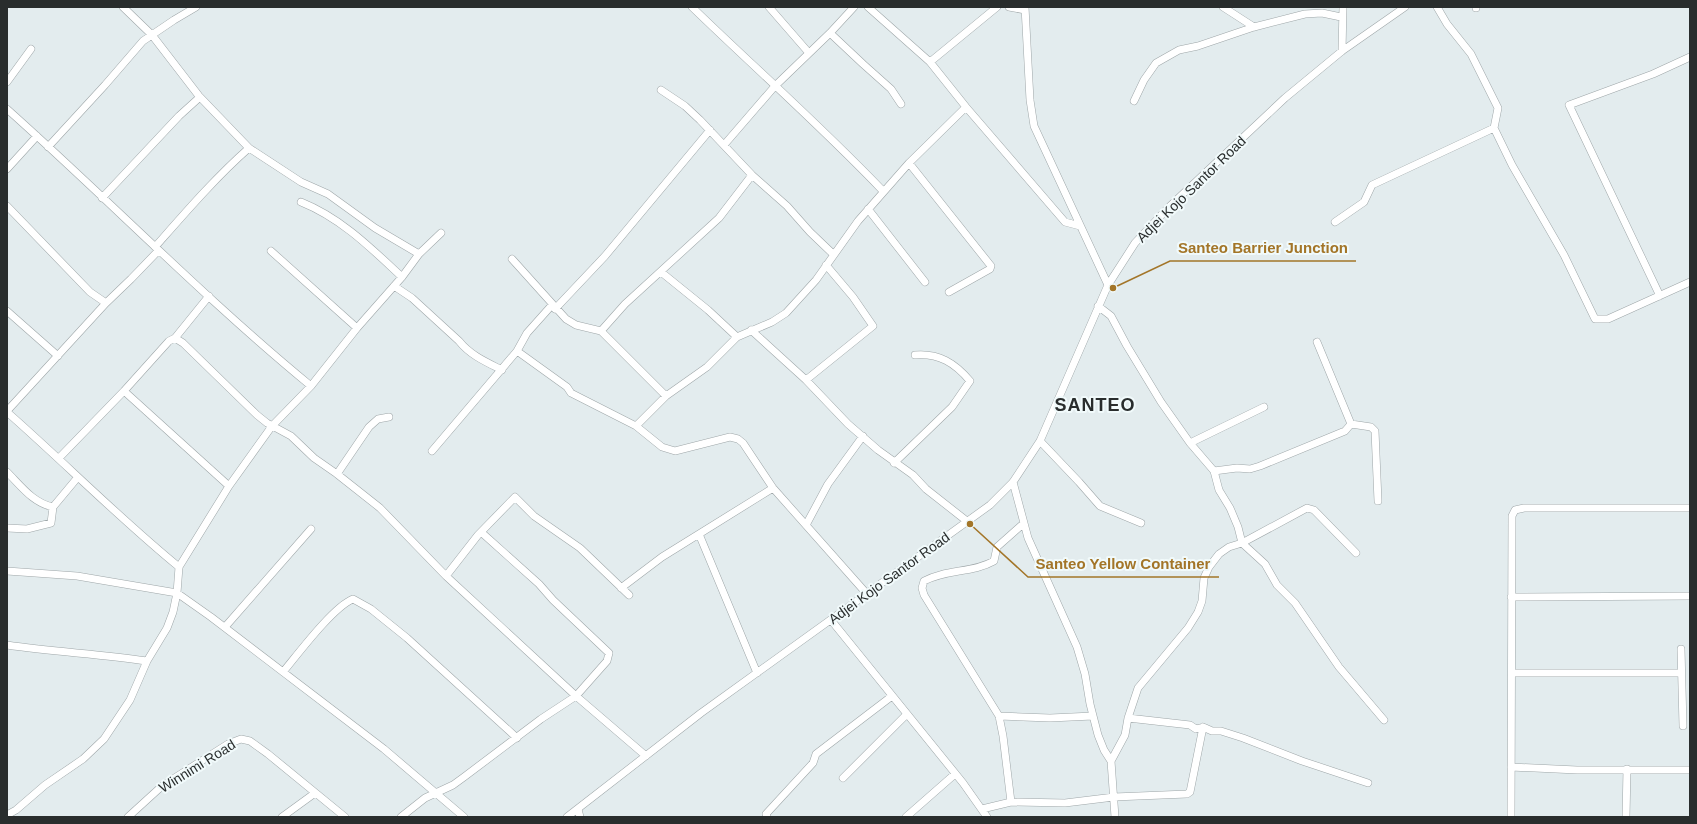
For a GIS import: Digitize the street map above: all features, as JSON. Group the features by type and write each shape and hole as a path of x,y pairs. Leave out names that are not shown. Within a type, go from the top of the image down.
{"street":[{"path":"122,7 152,35 200,97 249,148 301,182 328,194 375,228 419,254"},
{"path":"48,146 105,85 143,41 196,7"},
{"path":"692,7 838,144 884,191"},
{"path":"769,7 810,53"},
{"path":"724,145 776,86 854,7"},
{"path":"868,7 930,62 966,107 1064,222 1080,226"},
{"path":"930,62 997,7"},
{"path":"1010,7 1024,9 1030,100 1034,126 1108,285"},
{"path":"1223,7 1254,27"},
{"path":"1342,51 1343,7"},
{"name":"Adjei Kojo Santor Road","path":"567,817 701,713 990,505 1012,482 1040,441 1108,285 1135,243 1168,208 1284,98 1342,51 1405,7"},
{"path":"1437,7 1447,24 1471,54 1498,108 1494,128 1512,165 1564,256 1595,319 1608,319 1690,282"},
{"path":"1134,101 1144,80 1156,63 1179,50 1198,46 1254,27 1305,14 1322,13 1342,17"},
{"path":"830,33 891,89 901,104"},
{"path":"7,82 31,49"},
{"path":"1660,296 1569,104 1653,74 1690,57"},
{"path":"661,90 685,106 710,130 752,175 787,206 810,232 833,254"},
{"path":"102,198 179,116 200,97"},
{"path":"636,426 666,396 707,367 737,337 772,322 786,313 816,280 833,254 868,209 909,163 966,107"},
{"path":"7,108 156,249 271,353 311,386"},
{"path":"1335,222 1364,202 1372,185 1494,128"},
{"path":"432,451 502,370 517,351 527,333 605,256 710,130"},
{"path":"7,169 37,136"},
{"path":"178,567 7,412 106,303 131,280 196,201 233,162 249,148"},
{"path":"909,163 991,266 949,292"},
{"path":"601,332 624,304 719,218 752,175"},
{"path":"301,202 320,210 353,232 402,277"},
{"path":"7,206 90,292 106,303"},
{"path":"868,209 925,282"},
{"path":"7,815 16,810 45,785 83,759 104,739 130,700 147,661 167,628 173,612 177,593 178,567 229,486 272,426 311,386 402,277 419,254 441,234"},
{"path":"271,251 358,328"},
{"path":"512,259 566,319 576,325 601,332 666,396"},
{"path":"806,380 873,326 852,296 826,265"},
{"path":"661,272 708,310 737,337"},
{"path":"394,286 412,298 459,341 464,348 477,357 502,370"},
{"path":"59,458 124,391 169,341 175,338 209,296"},
{"path":"1098,306 1111,316 1127,346 1161,402 1190,443 1214,471 1219,490 1230,508 1238,527 1242,543 1265,564 1277,585 1295,603 1339,667 1384,720"},
{"path":"7,311 58,356"},
{"path":"751,330 806,380 848,424 968,522"},
{"path":"175,338 183,343 257,415 272,426 291,436 314,458 338,474 380,508 446,576 576,696 646,756"},
{"path":"1317,342 1351,424"},
{"path":"517,351 567,387 571,393 636,426 666,450 675,451 730,437 738,439 743,443 773,488 867,594"},
{"path":"894,463 952,407 970,381 952,363 938,356 926,354 915,355"},
{"path":"124,391 229,486"},
{"path":"1190,443 1264,407"},
{"path":"338,474 369,427 378,419 388,417"},
{"path":"1214,471 1237,468 1250,469 1260,466 1345,431 1351,424"},
{"path":"1351,424 1371,427 1375,431 1378,501"},
{"path":"806,525 828,484 863,436"},
{"path":"1040,441 1100,506 1141,524"},
{"path":"7,472 33,499 42,504 53,507"},
{"path":"7,528 27,529 51,523 53,507 78,477"},
{"path":"1012,482 1024,524 1050,588 1077,647 1104,750 1111,761 1115,817"},
{"path":"621,588 662,557 773,488"},
{"path":"446,576 481,532 515,497 534,516 580,548 629,595"},
{"path":"1111,761 1125,735 1128,718 1138,688 1188,628 1198,612 1202,601 1204,578 1209,567 1219,554 1229,547 1242,543 1307,508 1314,510 1356,553"},
{"path":"1511,817 1512,516 1515,510 1524,508 1690,508"},
{"path":"1011,802 1000,716 924,595 922,588 924,581 933,576 984,567 994,561 997,547 1024,524"},
{"path":"225,627 312,528"},
{"path":"401,817 418,803 454,785 516,738 576,696 607,661 609,653 553,600 539,584 481,532"},
{"path":"699,534 757,673"},
{"path":"7,570 77,576 177,593 225,627 384,749 464,817"},
{"path":"1511,597 1690,596"},
{"path":"283,672 315,634 346,602 353,599 371,609 407,638 516,738"},
{"path":"831,620 955,774 987,817"},
{"path":"7,645 88,655 112,655 147,661"},
{"path":"1681,649 1683,726"},
{"path":"1512,673 1681,674"},
{"path":"767,817 766,814 813,763 816,754 892,696"},
{"path":"843,778 906,715"},
{"path":"1000,716 1050,718 1094,716"},
{"path":"1128,718 1190,725 1196,729 1203,727 1212,731 1221,731 1302,761 1368,783"},
{"path":"982,809 1011,802 1065,803 1114,797 1187,794 1190,792 1203,727"},
{"name":"Winnimi Road","path":"128,817 162,786 228,744 241,739 250,741 268,754 345,817"},
{"path":"1511,767 1577,770 1690,770"},
{"path":"1626,817 1627,769"},
{"path":"906,817 955,774"},
{"path":"282,817 315,793"},
{"path":"578,808 580,817"}],"place":[{"name":"Santeo Barrier Junction","path":"1113,288"},
{"name":"Santeo Yellow Container","path":"970,524"}],"district":[{"name":"SANTEO","path":"1095,405"}]}
